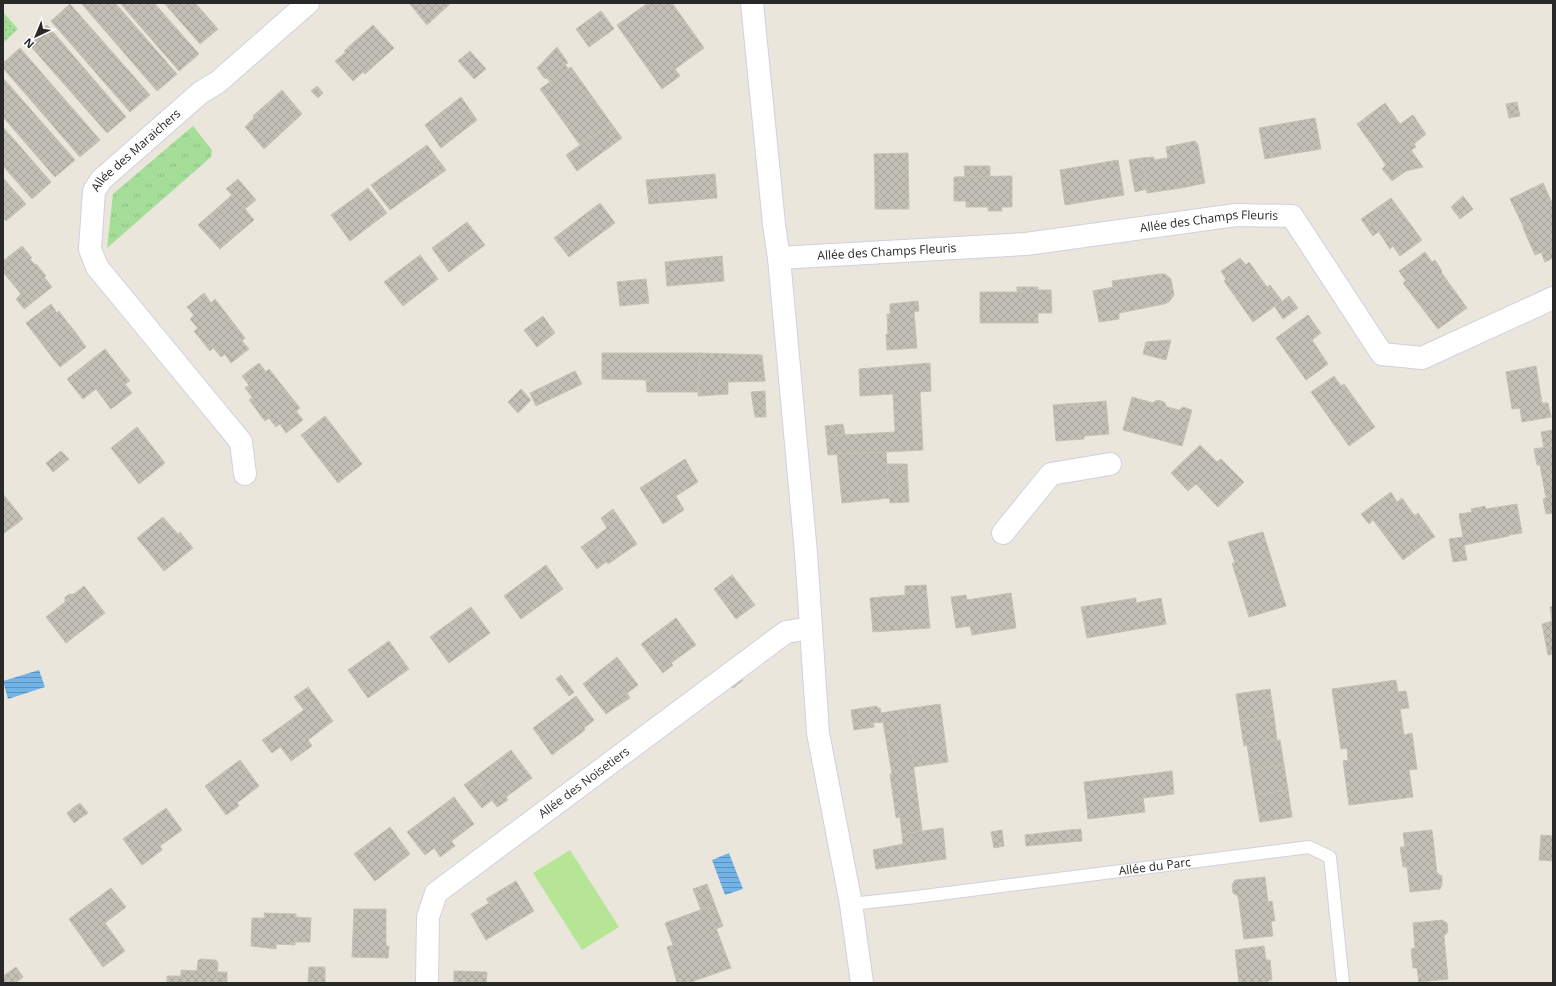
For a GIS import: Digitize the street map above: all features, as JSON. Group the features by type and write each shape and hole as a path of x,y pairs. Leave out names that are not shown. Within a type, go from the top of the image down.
{"street":[{"name":"Allée des Maraichers","path":"244,474 241,442 97,267 90,249 94,191 101,180 124,159 200,93 218,82 308,3"},
{"path":"752,3 774,224 779,258 806,553 818,732 850,904 862,983"},
{"name":"Allée des Champs Fleuris","path":"779,258 1026,244 1236,215 1292,216 1382,354 1422,358 1553,298"},
{"path":"1003,532 1051,474 1110,464"},
{"name":"Allée des Noisetiers","path":"427,983 428,917 436,894 786,632 810,628"}],"lane":[{"name":"Allée du Parc","path":"850,904 1309,847 1330,856 1344,983"}],"green space":[{"path":"3,12 18,29 3,43"},
{"path":"193,126 212,150 211,157 107,248 113,194"},
{"path":"570,850 619,927 582,950 533,873"}],"water":[{"path":"39,670 45,687 8,699 3,681"},
{"path":"729,853 743,889 725,895 712,860"}],"building":[{"path":"81,3 115,3 177,74 157,91"},
{"path":"120,3 154,3 199,54 179,71"},
{"path":"164,3 195,3 218,29 200,44"},
{"path":"409,3 451,3 427,25"},
{"path":"648,3 672,3 704,48 675,69 680,76 662,89 617,25"},
{"path":"70,4 150,95 130,112 51,21"},
{"path":"601,11 614,29 589,47 576,29"},
{"path":"47,25 126,117 107,133 27,42"},
{"path":"373,25 394,48 365,74 363,72 353,81 335,61"},
{"path":"557,47 568,63 545,79 537,68"},
{"path":"20,48 100,140 80,157 3,68 3,63"},
{"path":"470,51 486,69 474,79 458,61"},
{"path":"565,65 569,69 550,82 547,78"},
{"path":"571,67 611,123 580,145 540,89"},
{"path":"3,78 75,160 55,177 3,117"},
{"path":"317,86 323,93 318,98 311,91"},
{"path":"282,90 302,114 264,149 245,127 254,118 253,116 271,102 270,101"},
{"path":"461,97 477,120 441,148 425,125"},
{"path":"270,101 271,102 265,107 264,106"},
{"path":"1517,102 1520,116 1509,118 1506,104"},
{"path":"1385,103 1400,124 1413,115 1426,134 1414,144 1416,147 1411,150 1423,167 1406,171 1392,181 1382,169 1386,165 1357,124"},
{"path":"1315,118 1321,149 1291,154 1290,150 1264,154 1259,128"},
{"path":"611,123 622,138 577,171 566,155"},
{"path":"3,127 51,182 32,199 3,166"},
{"path":"1195,141 1198,145 1204,179 1180,183 1181,188 1147,193 1142,158 1154,157 1154,160 1168,158 1166,147"},
{"path":"427,145 446,170 390,210 371,185"},
{"path":"1290,150 1291,154 1265,159 1264,154"},
{"path":"908,153 909,209 880,209 879,185 875,185 874,154"},
{"path":"1142,158 1147,189 1135,192 1129,160"},
{"path":"1118,160 1124,195 1065,205 1060,170"},
{"path":"964,166 990,166 990,176 965,177"},
{"path":"715,174 717,198 660,203 657,179"},
{"path":"1012,176 1012,207 1001,207 1002,211 988,211 988,207 966,207 966,201 954,201 954,177"},
{"path":"3,178 26,204 6,221 3,218"},
{"path":"238,179 256,200 245,209 254,220 220,249 198,225 232,195 226,189"},
{"path":"657,179 660,203 649,204 646,180"},
{"path":"1204,179 1205,183 1181,188 1180,183"},
{"path":"1543,183 1553,205 1553,247 1535,255 1510,199"},
{"path":"875,185 879,185 880,209 875,209"},
{"path":"368,188 387,213 350,241 331,215"},
{"path":"1463,196 1473,209 1460,219 1451,207"},
{"path":"1391,198 1422,240 1400,256 1393,246 1390,249 1375,226 1369,225 1364,217"},
{"path":"600,203 615,223 569,257 554,238"},
{"path":"1364,217 1369,225 1375,226 1378,232 1373,236 1361,219"},
{"path":"467,222 485,245 449,272 432,248"},
{"path":"22,246 32,258 30,259 46,276 44,277 52,287 24,309 16,299 21,294 3,272 3,261"},
{"path":"1553,247 1553,258 1545,262 1541,252"},
{"path":"1425,252 1432,262 1406,281 1399,271"},
{"path":"420,255 438,279 403,306 384,282"},
{"path":"722,256 724,281 667,286 665,262"},
{"path":"1240,258 1246,265 1249,262 1267,287 1270,285 1282,301 1253,322 1224,281 1226,279 1221,271"},
{"path":"1435,260 1442,271 1441,272 1467,308 1438,329 1403,283"},
{"path":"1165,274 1171,279 1174,295 1169,302 1119,313 1119,319 1099,322 1093,291 1113,287 1112,281"},
{"path":"646,279 649,303 620,306 617,282"},
{"path":"1017,287 1022,287 1021,292 1017,291"},
{"path":"1022,287 1038,287 1038,290 1051,290 1052,313 1038,313 1038,323 980,323 980,292 1021,292"},
{"path":"204,293 211,303 215,299 245,338 242,341 249,349 231,363 225,354 221,357 210,344 206,346 198,336 202,333 190,319 194,315 187,307"},
{"path":"1289,296 1298,308 1283,319 1275,307"},
{"path":"918,301 919,311 914,312 917,348 887,350 887,314 890,314 890,304"},
{"path":"51,304 57,313 59,311 71,330 73,329 81,340 55,361 26,323"},
{"path":"1308,315 1321,333 1312,340 1328,364 1306,380 1276,338"},
{"path":"543,316 555,333 537,347 524,330"},
{"path":"67,322 73,329 71,330 66,323"},
{"path":"198,328 202,333 198,336 194,331"},
{"path":"81,340 86,347 60,367 55,361"},
{"path":"1171,340 1166,360 1143,354 1146,342"},
{"path":"210,344 213,348 210,351 206,346"},
{"path":"105,349 125,375 121,379 132,393 111,409 96,389 83,399 67,379"},
{"path":"602,353 700,353 698,392 647,392 646,380 602,379"},
{"path":"700,353 762,355 765,381 728,382 728,394 698,396"},
{"path":"259,363 266,372 269,369 300,408 296,411 303,420 286,433 280,424 276,427 265,413 261,416 253,405 256,402 245,388 249,385 242,376"},
{"path":"930,363 931,391 920,392 923,450 828,455 826,436 895,432 893,394 860,396 859,369"},
{"path":"1536,366 1542,403 1548,403 1551,417 1522,422 1520,408 1512,409 1506,372"},
{"path":"575,371 582,384 536,406 530,393"},
{"path":"125,375 130,381 125,384 121,379"},
{"path":"1334,376 1341,386 1344,384 1375,427 1349,446 1311,392"},
{"path":"521,389 531,400 518,413 508,402"},
{"path":"765,391 766,417 755,417 751,392"},
{"path":"253,397 256,402 253,405 249,400"},
{"path":"1132,397 1153,403 1157,400 1164,402 1167,407 1179,410 1183,407 1192,410 1182,446 1123,430"},
{"path":"1106,401 1109,434 1084,436 1084,439 1056,441 1053,405 1066,404 1066,407 1096,404 1096,402"},
{"path":"1096,402 1096,404 1066,407 1066,404"},
{"path":"265,413 269,418 265,421 261,416"},
{"path":"325,416 362,464 338,483 301,435"},
{"path":"843,424 845,435 826,436 825,426"},
{"path":"137,427 165,463 139,484 111,448"},
{"path":"1553,430 1553,446 1544,448 1541,432"},
{"path":"1200,445 1217,462 1221,459 1244,482 1218,507 1196,484 1188,491 1171,473"},
{"path":"1553,446 1553,513 1546,514 1543,499 1546,498 1540,465 1537,465 1534,449"},
{"path":"61,451 69,459 53,472 46,463"},
{"path":"886,452 890,498 842,503 837,454"},
{"path":"685,459 698,482 676,496 684,510 663,524 640,488"},
{"path":"887,464 907,464 909,502 890,503"},
{"path":"1391,492 1397,502 1402,498 1431,539 1403,560 1373,520 1369,524 1361,514"},
{"path":"3,494 23,519 3,534"},
{"path":"1517,504 1522,533 1464,545 1467,560 1453,562 1449,539 1463,537 1459,514 1472,512 1471,509 1485,506 1486,509"},
{"path":"613,509 637,544 608,564 591,540 607,528 601,518"},
{"path":"1418,513 1435,537 1431,539 1414,516"},
{"path":"163,517 181,538 183,536 193,548 164,571 137,538"},
{"path":"180,532 183,536 181,538 178,534"},
{"path":"1263,532 1286,606 1249,617 1232,563 1235,563 1228,542"},
{"path":"591,540 606,562 597,569 581,547"},
{"path":"546,565 563,589 521,619 504,596"},
{"path":"732,575 755,605 736,619 714,589"},
{"path":"926,585 930,628 873,632 870,598 905,595 905,586"},
{"path":"84,586 105,613 66,643 46,617 65,602 65,597 70,594 74,594"},
{"path":"1011,593 1016,628 972,635 970,626 956,628 951,597 966,595 967,600"},
{"path":"1136,598 1136,603 1161,598 1166,624 1087,638 1081,607"},
{"path":"1553,606 1553,654 1548,655 1542,624 1552,621 1550,607"},
{"path":"471,607 490,633 449,663 430,637"},
{"path":"676,618 696,645 671,663 673,665 663,673 641,644"},
{"path":"389,641 409,669 368,698 348,670"},
{"path":"617,657 638,685 614,703 616,707 606,714 583,684"},
{"path":"561,675 574,692 569,696 556,679"},
{"path":"738,675 743,680 733,688 729,682"},
{"path":"1396,680 1398,692 1406,691 1409,708 1400,709 1404,735 1412,733 1417,769 1409,770 1413,797 1349,805 1343,761 1348,760 1347,748 1341,749 1332,689"},
{"path":"308,687 333,721 308,740 312,746 291,761 271,734 304,710 294,697"},
{"path":"1270,689 1274,716 1240,721 1236,694"},
{"path":"627,693 630,698 616,707 614,703"},
{"path":"576,696 594,720 584,728 585,730 552,755 533,728"},
{"path":"940,704 948,762 913,767 906,709"},
{"path":"877,706 877,708 880,708 881,713 906,709 922,831 902,834 900,817 896,818 890,774 892,774 883,722 873,723 874,727 854,730 851,710"},
{"path":"1274,716 1277,740 1244,746 1240,721"},
{"path":"271,734 280,747 272,753 262,740"},
{"path":"1280,740 1284,765 1251,770 1247,745"},
{"path":"511,750 532,778 506,797 508,800 497,807 475,777"},
{"path":"240,760 259,786 237,803 239,806 226,815 205,786"},
{"path":"1284,765 1288,790 1255,795 1251,770"},
{"path":"1172,771 1174,794 1143,798 1145,812 1088,819 1084,782"},
{"path":"475,777 492,800 482,808 464,785"},
{"path":"1288,790 1292,817 1260,822 1255,795"},
{"path":"454,797 474,824 437,852 434,848 425,855 407,832"},
{"path":"80,803 88,813 82,817 74,807"},
{"path":"74,807 82,817 74,823 67,813"},
{"path":"166,808 182,830 160,846 162,850 142,865 123,839"},
{"path":"390,827 410,854 375,881 354,854"},
{"path":"943,828 946,859 876,869 873,850 903,844 902,834"},
{"path":"1081,829 1082,841 1070,842 1069,830"},
{"path":"1002,830 1004,846 994,848 991,832"},
{"path":"1069,830 1070,842 1026,846 1025,835"},
{"path":"1432,830 1437,873 1442,876 1442,885 1440,889 1410,892 1407,867 1403,867 1400,847 1405,847 1403,833"},
{"path":"1541,835 1553,836 1553,861 1539,860"},
{"path":"451,841 455,846 440,857 437,852"},
{"path":"1265,877 1268,902 1272,901 1275,921 1271,921 1273,936 1244,939 1238,896 1233,893 1232,885 1235,880"},
{"path":"516,881 534,911 486,940 471,914 494,900 491,896"},
{"path":"707,884 723,926 716,929 708,907 701,910 693,889"},
{"path":"111,888 126,907 105,923 125,951 103,967 69,919"},
{"path":"491,896 494,900 489,903 486,899"},
{"path":"708,907 731,968 688,983 677,983 667,947 673,945 665,923"},
{"path":"354,909 386,909 386,946 389,946 388,958 352,957"},
{"path":"264,913 296,914 296,917 311,918 310,942 295,942 295,945 276,944 276,949 251,946 252,918 265,918"},
{"path":"1442,920 1447,923 1448,932 1444,936 1448,979 1419,982 1417,968 1413,968 1411,949 1415,948 1413,923"},
{"path":"1264,946 1266,960 1270,960 1272,980 1268,980 1269,983 1239,983 1235,950"},
{"path":"200,959 215,960 218,962 217,983 167,983 167,976 181,976 181,970 197,971 198,961"},
{"path":"16,967 23,977 17,982 9,972"},
{"path":"309,967 325,967 325,983 308,983"},
{"path":"454,971 487,972 486,983 454,983"},
{"path":"9,972 18,983 3,983 3,976"},
{"path":"217,972 227,972 227,983 217,983"}]}
